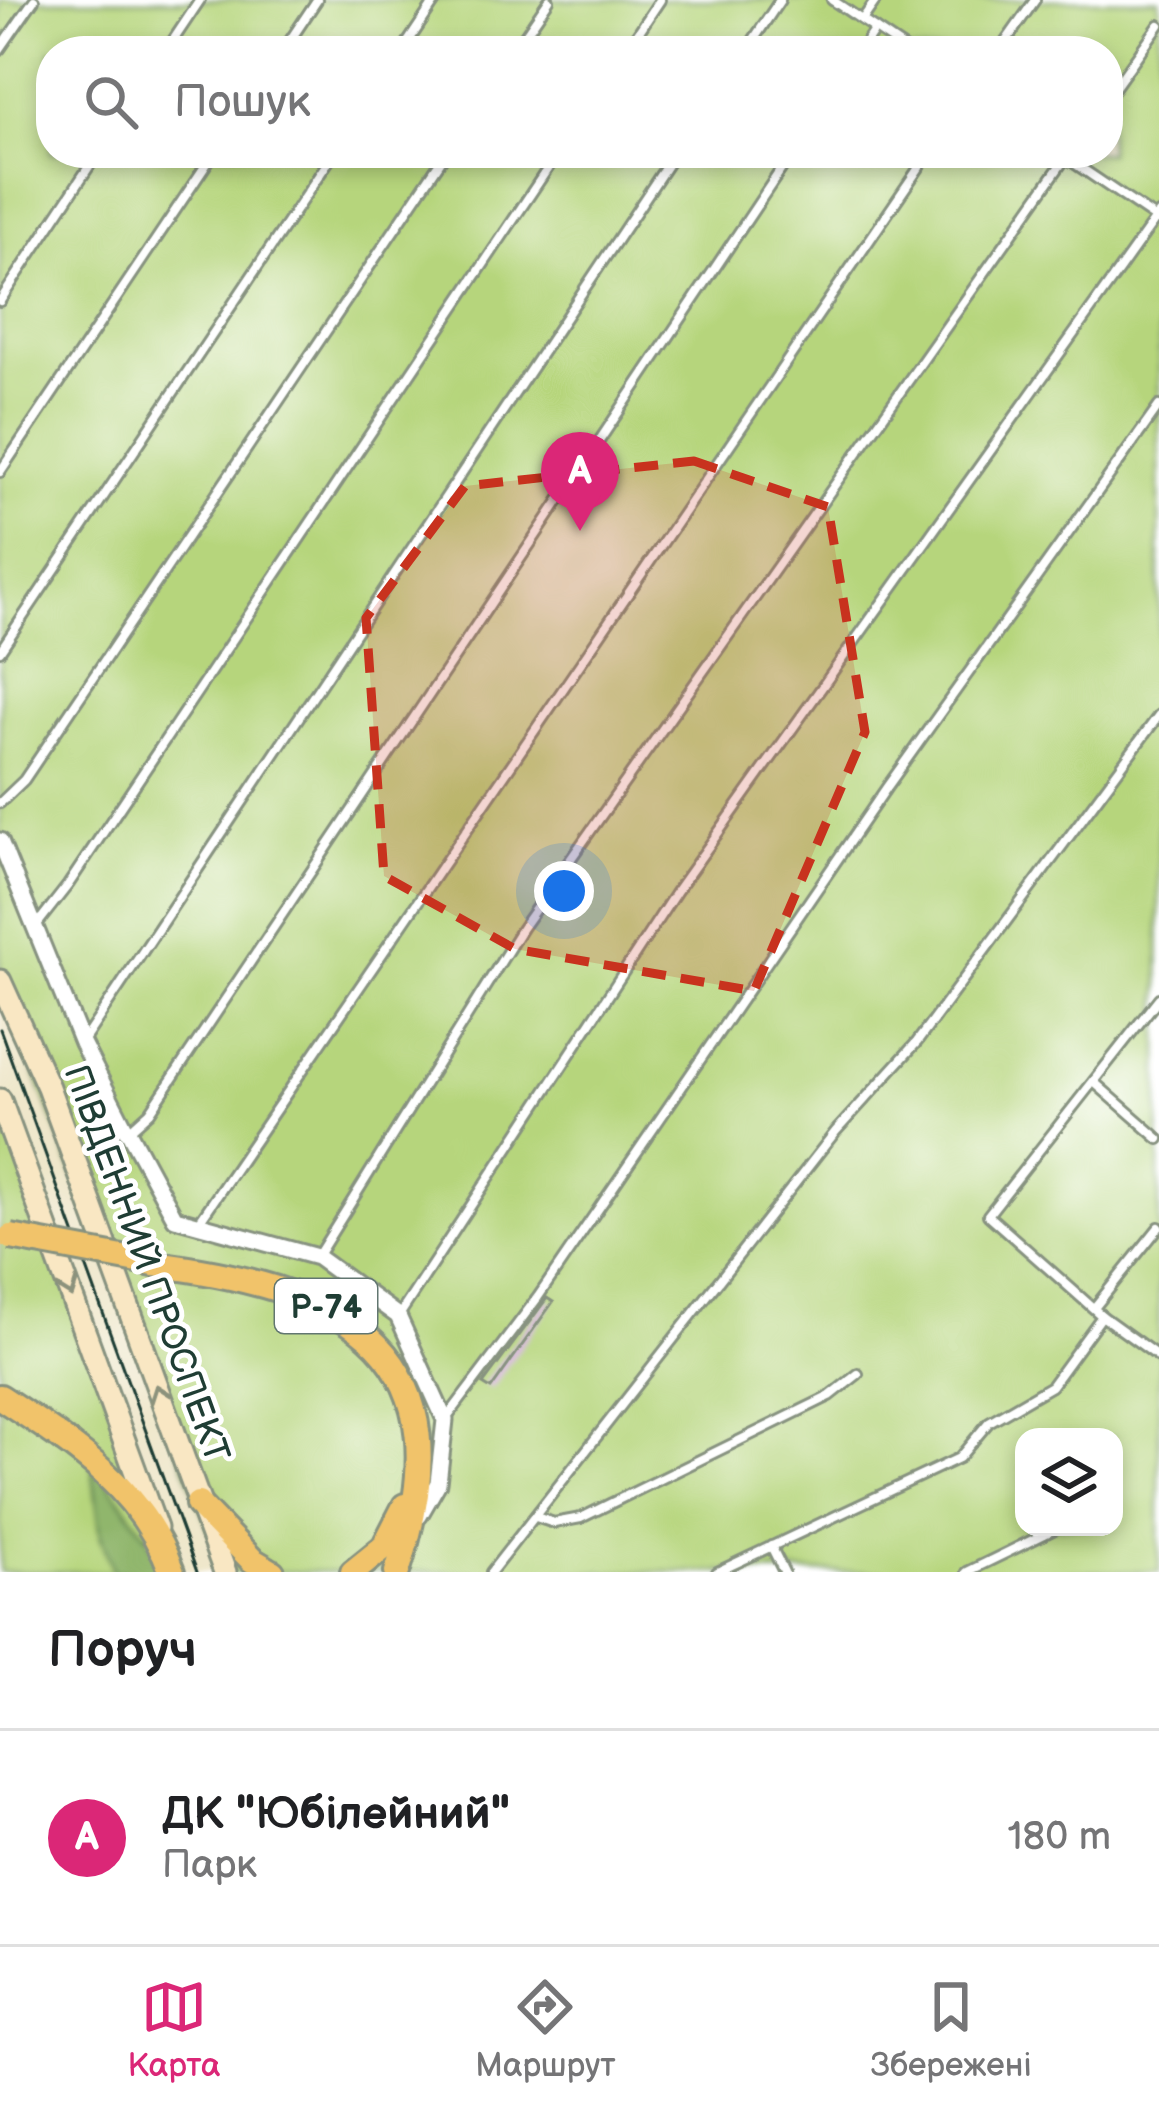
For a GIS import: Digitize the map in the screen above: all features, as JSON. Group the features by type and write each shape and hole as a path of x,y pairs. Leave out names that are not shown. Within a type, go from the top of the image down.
{"main road":[{"name":"ПІВДЕННИЙ ПРОСПЕКТ","path":"0,981 48,1087 225,1572"},
{"path":"0,1100 172,1572"},
{"name":"Р-74","path":"6,1236 282,1287 345,1316 391,1363 418,1420 422,1446 410,1535 397,1572"},
{"path":"0,1397 91,1459 135,1501 158,1534"},
{"path":"353,1572 392,1534 410,1493 422,1446"},
{"path":"198,1504 252,1560 272,1572"}],"street":[{"path":"0,842 82,1043 175,1218 316,1256 398,1316 445,1420 438,1483 410,1535"}],"lane":[{"path":"0,49 34,0"},
{"path":"176,36 200,0"},
{"path":"293,36 317,0"},
{"path":"412,36 436,0"},
{"path":"524,36 548,0"},
{"path":"636,36 660,0"},
{"path":"756,36 780,0"},
{"path":"832,0 886,36"},
{"path":"862,20 876,0"},
{"path":"1010,36 1035,0"},
{"path":"1123,76 1159,25"},
{"path":"870,36 875,29"},
{"path":"0,301 88,168"},
{"path":"0,472 204,168"},
{"path":"0,651 324,168"},
{"path":"0,803 24,780 436,168"},
{"path":"34,927 68,885 548,168"},
{"path":"82,1043 665,168"},
{"path":"127,1131 150,1112 782,168"},
{"path":"198,1223 919,168"},
{"path":"316,1256 522,928 1054,168"},
{"path":"398,1316 676,892 1158,218 1085,168"},
{"path":"445,1420 538,1297 887,787 1159,406"},
{"path":"491,1572 836,1131 917,1042 1159,716"},
{"path":"1159,998 988,1216 1098,1312 1159,1357"},
{"path":"1095,1083 1159,1139"},
{"path":"717,1572 959,1458 989,1422 1052,1386 1159,1227"},
{"path":"536,1517 554,1522 581,1518 830,1396 858,1374"},
{"path":"967,1572 1041,1536"},
{"path":"771,1546 784,1572"}],"highlighted area":[{"path":"694,461 828,507 865,732 754,991 515,949 384,876 366,618 465,486"}],"green space":[{"path":"0,0 1159,0 1159,1572 225,1572 0,981"},
{"path":"0,1101 158,1534 101,1537 114,1572 0,1572"},
{"path":"91,1459 172,1572 114,1572 101,1537"}],"building":[{"path":"547,1298 553,1302 491,1389 483,1384"}],"tram line":[{"path":"0,1029 197,1572"}],"place":[{"name":"ДК \"Юбілейний\"","path":"580,531"}]}
